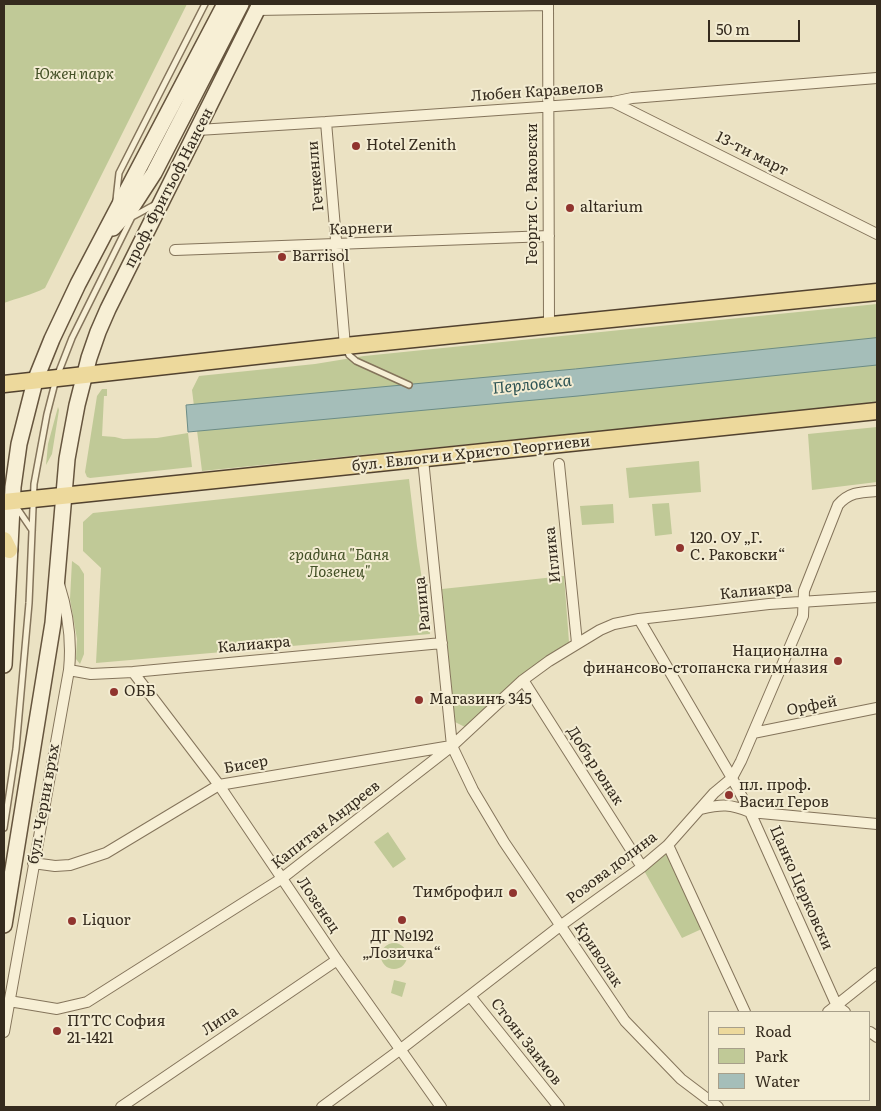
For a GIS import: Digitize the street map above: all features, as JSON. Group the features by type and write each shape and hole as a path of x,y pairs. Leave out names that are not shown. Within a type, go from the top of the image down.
{"main road":[{"name":"проф. Фритьоф Нансен","path":"35,382 52,339 99,244 225,4"},
{"name":"проф. Фритьоф Нансен","path":"99,244 132,207 145,188 241,4"},
{"name":"проф. Фритьоф Нансен","path":"85,374 98,332 108,309 259,7"},
{"path":"4,384 345,346 877,292"},
{"name":"бул. Черни връх","path":"4,925 52,632 71,438 85,374"},
{"path":"4,665 8,502 19,444 35,382"},
{"name":"бул. Евлоги и Христо Георгиеви","path":"8,502 877,412"}],"street":[{"path":"259,7 548,4"},
{"name":"Георги С. Раковски","path":"548,4 549,325"},
{"name":"Любен Каравелов","path":"198,130 613,102 638,98 877,78"},
{"name":"13-ти март","path":"613,102 877,234"},
{"name":"Гечкенли","path":"326,122 345,346"},
{"name":"Карнеги","path":"175,250 548,236"},
{"name":"Ралица","path":"423,459 452,746"},
{"name":"Иглика","path":"559,464 577,643"},
{"name":"Розова долина","path":"327,1106 560,926 642,867 668,845 714,793 732,778 803,616 804,591 838,505 845,498 855,493 877,491"},
{"name":"бул. Черни връх","path":"4,1032 69,670 70,635 66,606 57,576"},
{"name":"Калиакра","path":"638,619 804,601 877,597"},
{"name":"Капитан Андреев","path":"9,1001 57,1009 87,1002 282,879 452,746 522,680 549,661 577,643 614,624 638,619"},
{"name":"Цанко Церковски","path":"638,619 750,812 837,1010"},
{"name":"Калиакра","path":"69,670 91,674 132,672 442,643"},
{"name":"Лозенец","path":"132,672 219,785 337,960 442,1107"},
{"name":"Добър юнак","path":"522,680 642,867"},
{"name":"Орфей","path":"753,733 877,708"},
{"name":"Бисер","path":"33,863 55,866 70,865 106,853 219,785 452,746"},
{"name":"Криволак","path":"452,746 473,790 504,842 625,1021 681,1079 708,1099"},
{"path":"700,810 721,804 734,806 750,812 877,824"},
{"path":"668,845 745,1011"},
{"name":"Липа","path":"121,1107 337,960"},
{"path":"837,1010 877,974"},
{"name":"Стоян Заимов","path":"470,996 559,1107"}],"lane":[{"path":"115,213 119,173 206,4"},
{"path":"4,828 16,749 29,603 33,499 38,461 56,379 72,338 145,188"},
{"path":"132,217 162,200"},
{"path":"345,346 349,355 356,360 408,385"},
{"path":"8,502 32,531"}],"green space":[{"name":"Южен парк","path":"4,4 187,4 45,288 4,303"},
{"path":"877,304 877,403 202,471 192,390 199,376 315,364 364,356"},
{"path":"102,389 107,389 107,396 104,396 102,436 123,439 157,438 188,433 192,467 87,477 85,472 97,396"},
{"path":"58,407 52,454 46,465 48,444"},
{"path":"877,427 877,482 812,490 808,434"},
{"path":"699,461 701,492 629,498 626,468"},
{"name":"градина \"Баня Лозенец\"","path":"409,479 430,634 96,663 101,568 83,551 83,522 93,513"},
{"path":"669,503 672,534 655,536 652,504"},
{"path":"613,504 614,523 582,525 580,506"},
{"path":"72,561 79,566 84,574 84,654 80,664 76,659 77,639 70,599"},
{"path":"564,576 569,642 502,693 465,727 455,722 442,589"},
{"path":"388,832 406,859 393,868 374,842"},
{"path":"668,845 706,927 682,938 642,867"},
{"path":"394,943 403,947 407,956 403,965 394,969 385,965 381,956 385,947"},
{"path":"394,980 406,983 402,997 391,993"}],"water":[{"name":"Перловска","path":"877,338 877,365 578,396 188,432 186,405 575,369"}],"place":[{"name":"Hotel Zenith","path":"356,146"},
{"name":"altarium","path":"570,208"},
{"name":"Barrisol","path":"282,257"},
{"name":"120. ОУ „Г. С. Раковски“","path":"680,548"},
{"name":"Национална финансово-стопанска гимназия","path":"838,661"},
{"name":"ОББ","path":"114,692"},
{"name":"Магазинъ 345","path":"419,700"},
{"name":"пл. проф. Васил Геров","path":"729,795"},
{"name":"Тимброфил","path":"513,893"},
{"name":"ДГ №192 „Лозичка“","path":"402,920"},
{"name":"Liquor","path":"72,921"},
{"name":"ПТТС София 21-1421","path":"57,1031"}]}
